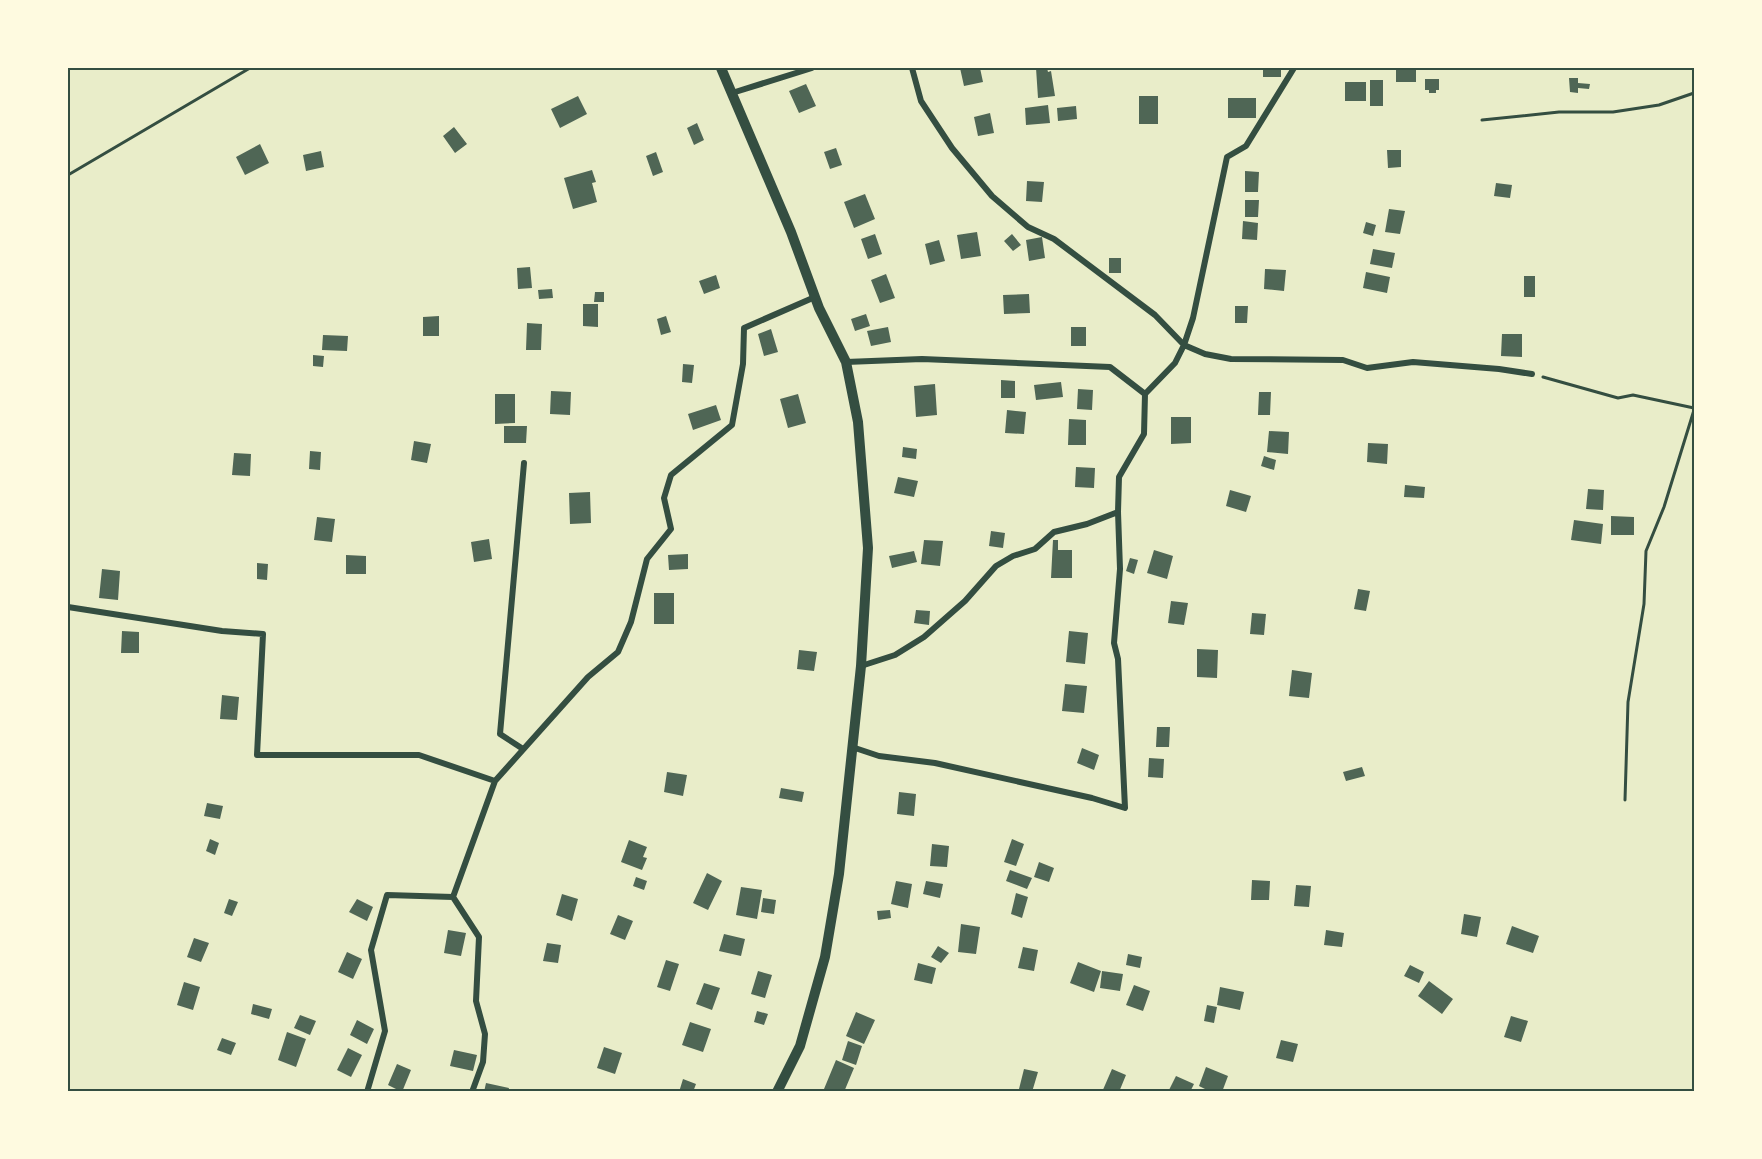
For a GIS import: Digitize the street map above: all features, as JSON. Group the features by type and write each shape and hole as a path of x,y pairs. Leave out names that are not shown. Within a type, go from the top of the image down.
{"main road":[{"path":"721,68 815,297 846,362 858,422 868,548 861,666 839,874 825,957 800,1046 777,1092"}],"street":[{"path":"732,93 812,68"},
{"path":"912,68 921,101 952,148 992,196 1028,227 1054,239 1155,315 1184,345 1205,354 1231,359 1343,360 1367,368 1413,362 1532,374"},
{"path":"852,747 879,756 935,763 1092,798 1125,808 1118,659 1114,643 1120,569 1119,477 1144,434 1146,394 1174,363 1184,345 1193,318 1227,157 1246,146 1294,68"},
{"path":"453,897 495,781 588,677 618,652 631,621 647,559 671,529 664,498 671,475 732,425 743,364 744,328 815,297"},
{"path":"846,362 922,359 1110,367 1146,394"},
{"path":"523,749 500,734 524,464"},
{"path":"861,666 895,655 924,637 965,601 996,566 1013,556 1035,549 1054,532 1087,524 1118,512"},
{"path":"68,607 222,631 263,634 257,755 419,755 495,781"},
{"path":"367,1092 385,1031 371,950 387,895 453,897"},
{"path":"453,897 479,937 476,1001 484,1034 483,1062 472,1092"}],"path":[{"path":"68,175 250,68"},
{"path":"1482,120 1559,112 1613,112 1659,105 1695,93"},
{"path":"1532,374 1618,398 1633,395 1695,409 1664,507 1646,551 1644,604 1628,702 1625,800"}],"building":[{"path":"960,68 980,68 983,82 964,86"},
{"path":"1036,68 1047,68 1048,72 1051,71 1055,96 1038,98"},
{"path":"1263,68 1281,68 1281,77 1263,77"},
{"path":"1396,68 1416,68 1416,82 1396,82"},
{"path":"1569,78 1578,78 1578,83 1590,84 1589,89 1578,88 1578,93 1570,92"},
{"path":"1425,79 1439,79 1439,90 1436,90 1436,93 1429,93 1429,90 1425,90"},
{"path":"1370,80 1383,80 1383,106 1370,106"},
{"path":"1345,82 1366,82 1366,101 1345,101"},
{"path":"806,84 816,106 799,113 789,91"},
{"path":"578,96 587,114 560,128 551,109"},
{"path":"1139,96 1158,96 1158,124 1139,124"},
{"path":"1228,98 1256,98 1256,118 1228,118"},
{"path":"1048,105 1050,123 1026,125 1025,108"},
{"path":"1076,106 1077,119 1058,121 1057,108"},
{"path":"990,113 994,133 978,136 974,117"},
{"path":"697,123 704,140 694,145 687,128"},
{"path":"454,127 467,144 455,153 443,136"},
{"path":"260,144 269,163 245,175 236,157"},
{"path":"836,148 842,165 830,169 824,152"},
{"path":"1387,150 1401,150 1401,167 1388,168"},
{"path":"321,151 324,167 306,171 303,155"},
{"path":"656,152 663,172 653,176 646,156"},
{"path":"592,170 596,182 592,183 597,202 573,209 564,178"},
{"path":"1245,171 1259,172 1258,192 1245,192"},
{"path":"1027,181 1044,182 1042,202 1026,201"},
{"path":"1496,183 1512,185 1510,198 1494,196"},
{"path":"865,194 875,219 854,228 844,202"},
{"path":"1245,200 1259,200 1258,217 1245,217"},
{"path":"1389,209 1405,211 1400,234 1385,232"},
{"path":"1243,221 1258,223 1257,240 1242,239"},
{"path":"1366,222 1376,225 1373,236 1363,233"},
{"path":"977,232 981,256 961,259 957,235"},
{"path":"875,234 882,254 868,259 861,239"},
{"path":"1012,234 1021,245 1013,251 1004,241"},
{"path":"1042,237 1045,258 1029,261 1026,240"},
{"path":"939,240 945,261 930,265 925,244"},
{"path":"1373,249 1395,253 1392,268 1370,264"},
{"path":"1109,258 1121,258 1121,273 1109,273"},
{"path":"530,267 532,288 518,289 517,268"},
{"path":"1265,269 1286,270 1284,291 1264,289"},
{"path":"1366,272 1390,277 1387,293 1363,288"},
{"path":"886,274 895,298 880,303 871,280"},
{"path":"716,275 720,288 704,294 699,281"},
{"path":"1524,276 1535,276 1535,297 1524,297"},
{"path":"552,289 553,298 539,299 538,290"},
{"path":"595,292 604,292 604,302 594,302"},
{"path":"1029,294 1030,313 1004,314 1003,295"},
{"path":"583,304 598,304 598,327 583,326"},
{"path":"1235,306 1248,306 1247,323 1235,323"},
{"path":"866,314 870,326 855,331 851,319"},
{"path":"439,316 439,336 423,336 423,317"},
{"path":"666,316 671,332 661,335 657,319"},
{"path":"527,323 542,324 541,350 526,350"},
{"path":"888,327 891,342 871,346 867,331"},
{"path":"1071,327 1086,327 1086,346 1071,346"},
{"path":"771,329 778,352 764,356 758,334"},
{"path":"1502,334 1522,334 1522,357 1501,356"},
{"path":"323,335 348,336 347,351 322,350"},
{"path":"313,355 324,356 323,367 313,366"},
{"path":"683,364 694,365 692,383 682,382"},
{"path":"1001,380 1015,381 1015,398 1001,398"},
{"path":"1061,382 1063,397 1036,400 1034,385"},
{"path":"935,384 937,415 916,417 914,386"},
{"path":"1078,389 1093,390 1092,410 1077,409"},
{"path":"551,391 571,392 570,415 550,414"},
{"path":"1259,392 1271,392 1270,415 1258,415"},
{"path":"495,394 515,394 515,423 495,424"},
{"path":"798,394 806,423 788,428 780,399"},
{"path":"716,405 721,420 693,430 688,414"},
{"path":"1007,410 1026,412 1024,434 1005,433"},
{"path":"1171,417 1191,417 1191,443 1171,444"},
{"path":"1069,419 1086,420 1086,445 1068,445"},
{"path":"504,426 527,426 526,443 504,443"},
{"path":"1269,431 1289,432 1288,454 1267,452"},
{"path":"414,441 431,444 427,463 411,460"},
{"path":"1368,443 1388,444 1387,464 1367,462"},
{"path":"903,447 917,449 916,459 902,457"},
{"path":"310,451 321,452 320,470 309,469"},
{"path":"234,453 251,454 250,476 232,475"},
{"path":"1264,456 1276,460 1274,470 1261,466"},
{"path":"1076,467 1095,468 1094,488 1075,487"},
{"path":"898,477 918,481 914,497 894,493"},
{"path":"1405,485 1425,487 1424,498 1404,497"},
{"path":"1588,489 1604,490 1603,510 1586,509"},
{"path":"1230,490 1251,496 1246,512 1226,506"},
{"path":"590,492 591,523 570,524 569,493"},
{"path":"1611,516 1634,517 1634,535 1611,535"},
{"path":"317,517 335,519 332,542 314,540"},
{"path":"1574,520 1603,524 1601,544 1571,540"},
{"path":"991,531 1005,533 1003,548 989,546"},
{"path":"489,539 492,559 474,562 471,542"},
{"path":"924,540 943,541 940,566 921,564"},
{"path":"1053,540 1058,540 1058,550 1072,550 1072,578 1051,578"},
{"path":"1154,550 1173,556 1167,579 1147,573"},
{"path":"914,551 917,562 892,568 889,556"},
{"path":"688,554 688,569 669,570 668,555"},
{"path":"346,555 366,556 366,574 346,574"},
{"path":"1130,558 1138,560 1134,574 1126,571"},
{"path":"257,563 268,564 267,580 257,579"},
{"path":"102,569 120,571 118,600 99,598"},
{"path":"1358,589 1370,591 1366,611 1354,609"},
{"path":"654,593 674,593 674,624 654,624"},
{"path":"1171,601 1188,603 1184,625 1168,623"},
{"path":"916,610 930,611 929,625 914,623"},
{"path":"1252,613 1266,614 1264,635 1250,634"},
{"path":"122,631 139,632 139,653 121,653"},
{"path":"1069,631 1088,633 1085,664 1066,662"},
{"path":"1197,649 1218,650 1217,678 1197,677"},
{"path":"799,650 817,652 814,671 797,669"},
{"path":"1292,670 1312,673 1309,698 1289,696"},
{"path":"1065,684 1087,686 1084,713 1062,711"},
{"path":"222,695 239,697 237,720 220,719"},
{"path":"1157,727 1170,727 1169,747 1156,747"},
{"path":"1082,748 1099,755 1094,770 1077,763"},
{"path":"1149,758 1164,759 1163,778 1148,777"},
{"path":"1362,767 1365,776 1346,781 1343,772"},
{"path":"667,772 687,775 683,796 664,792"},
{"path":"781,788 804,792 802,802 779,798"},
{"path":"899,792 916,794 914,816 897,814"},
{"path":"207,803 223,806 220,819 204,816"},
{"path":"210,839 219,843 215,855 206,851"},
{"path":"1012,839 1024,844 1016,866 1004,862"},
{"path":"629,840 647,847 643,857 647,858 642,870 621,862"},
{"path":"932,844 949,846 947,867 930,866"},
{"path":"1039,862 1054,868 1049,882 1034,877"},
{"path":"1010,870 1032,878 1027,889 1006,881"},
{"path":"707,873 722,881 708,910 693,903"},
{"path":"636,877 647,881 644,890 633,886"},
{"path":"1252,880 1270,881 1269,900 1251,900"},
{"path":"896,881 912,884 908,908 891,904"},
{"path":"926,881 943,884 940,898 923,894"},
{"path":"1296,885 1311,886 1309,907 1294,906"},
{"path":"741,887 762,890 757,919 736,915"},
{"path":"1016,893 1028,897 1022,918 1011,914"},
{"path":"562,894 578,899 572,921 556,915"},
{"path":"763,898 776,900 774,914 761,912"},
{"path":"229,899 238,902 232,916 224,913"},
{"path":"357,899 373,907 367,921 349,912"},
{"path":"890,910 891,918 878,920 877,911"},
{"path":"1464,914 1481,917 1477,937 1461,934"},
{"path":"618,915 633,921 625,940 610,934"},
{"path":"961,924 980,927 976,954 958,952"},
{"path":"1512,926 1539,936 1533,953 1506,944"},
{"path":"448,930 466,933 461,956 444,953"},
{"path":"1326,930 1344,933 1342,947 1324,945"},
{"path":"724,934 745,939 741,956 719,951"},
{"path":"194,938 209,943 201,962 187,957"},
{"path":"547,943 561,945 558,963 543,961"},
{"path":"938,946 949,953 941,963 931,957"},
{"path":"1023,947 1038,950 1034,971 1018,968"},
{"path":"347,952 362,959 353,979 338,972"},
{"path":"1128,954 1142,957 1140,968 1126,965"},
{"path":"666,960 679,964 670,991 657,987"},
{"path":"1078,962 1101,971 1094,992 1070,983"},
{"path":"918,963 936,968 932,984 914,980"},
{"path":"1410,965 1424,972 1419,983 1404,976"},
{"path":"758,971 772,975 765,998 751,994"},
{"path":"1102,971 1123,974 1120,991 1100,988"},
{"path":"1429,981 1453,999 1442,1014 1418,996"},
{"path":"184,982 200,987 193,1010 177,1005"},
{"path":"704,983 720,988 712,1010 696,1004"},
{"path":"1134,985 1150,991 1143,1011 1126,1005"},
{"path":"1220,987 1244,992 1240,1010 1217,1005"},
{"path":"253,1004 272,1009 269,1019 251,1014"},
{"path":"1207,1005 1217,1007 1214,1023 1204,1021"},
{"path":"757,1011 768,1014 764,1025 754,1022"},
{"path":"856,1012 875,1020 864,1044 846,1036"},
{"path":"300,1015 316,1021 310,1035 294,1028"},
{"path":"1511,1016 1528,1021 1521,1042 1504,1037"},
{"path":"357,1020 374,1029 367,1044 350,1035"},
{"path":"690,1022 711,1029 703,1052 682,1045"},
{"path":"287,1032 306,1039 296,1067 278,1060"},
{"path":"222,1038 236,1043 231,1055 217,1050"},
{"path":"1281,1040 1298,1044 1293,1062 1276,1058"},
{"path":"848,1041 862,1046 856,1065 842,1060"},
{"path":"604,1047 622,1053 615,1074 597,1068"},
{"path":"348,1048 362,1055 351,1077 337,1070"},
{"path":"454,1050 477,1055 473,1071 450,1066"},
{"path":"836,1060 854,1068 844,1092 829,1092 824,1089"},
{"path":"397,1064 411,1070 402,1092 388,1085"},
{"path":"1206,1067 1228,1076 1222,1092 1211,1092 1199,1086"},
{"path":"1024,1069 1038,1072 1032,1092 1019,1089"},
{"path":"1112,1069 1126,1075 1119,1092 1102,1092"},
{"path":"1176,1076 1194,1084 1190,1092 1168,1092"},
{"path":"683,1079 696,1084 693,1092 679,1092"},
{"path":"486,1083 509,1088 508,1092 484,1092"}]}
